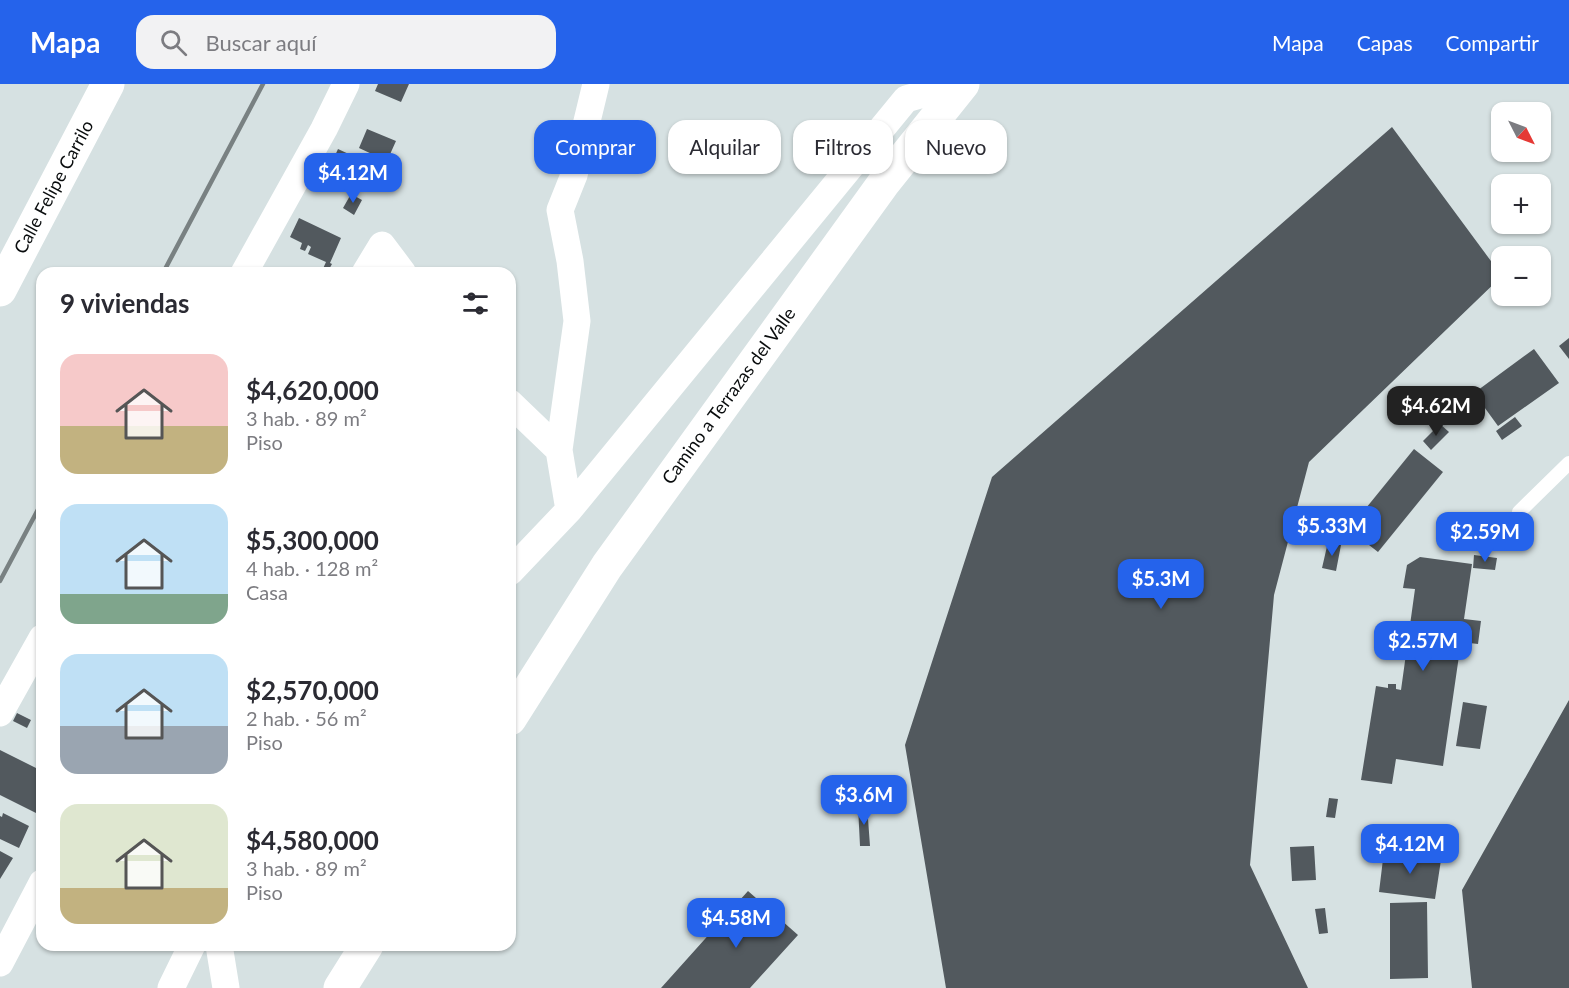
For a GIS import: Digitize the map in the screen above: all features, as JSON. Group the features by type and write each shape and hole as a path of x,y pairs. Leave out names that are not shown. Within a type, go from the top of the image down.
{"street":[{"name":"Calle Felipe Carrilo","path":"0,290 108,84"},
{"path":"247,267 318,140 346,84"},
{"path":"569,510 559,450 577,321 570,261 560,210 574,175 596,84"},
{"path":"516,564 569,510 906,99 961,84"},
{"name":"Camino a Terrazas del Valle","path":"516,710 607,566 883,184 961,84"},
{"path":"369,267 382,245 398,267"},
{"path":"516,409 559,450"},
{"path":"0,713 36,649"},
{"path":"0,963 36,894"},
{"path":"171,988 189,951"},
{"path":"220,951 226,988"},
{"path":"340,988 363,951"}],"lane":[{"path":"1519,512 1569,463"}],"building":[{"path":"378,84 409,84 401,102 375,91"},
{"path":"1392,127 1491,261 1491,287 1309,462 1274,595 1250,865 1308,988 946,988 905,745 992,477"},
{"path":"367,129 396,141 387,161 359,148"},
{"path":"338,149 368,163 356,189 326,175"},
{"path":"351,194 362,200 354,215 343,208"},
{"path":"299,218 341,238 330,267 324,267 326,262 308,254 311,247 308,245 305,251 300,249 302,243 290,237"},
{"path":"1569,338 1569,359 1559,346"},
{"path":"1534,349 1559,383 1498,426 1474,393"},
{"path":"1515,417 1522,426 1502,440 1496,431"},
{"path":"1440,424 1449,432 1431,450 1423,441"},
{"path":"1414,449 1443,472 1378,552 1360,538 1356,543 1351,539 1355,534 1349,529"},
{"path":"1328,542 1341,545 1336,571 1322,568"},
{"path":"1474,555 1497,558 1495,570 1473,568"},
{"path":"1420,557 1472,564 1464,619 1481,621 1478,644 1461,642 1443,766 1396,759 1392,784 1361,780 1376,686 1388,688 1388,684 1396,684 1396,689 1401,690 1415,589 1403,588 1407,565"},
{"path":"1569,700 1569,988 1472,988 1462,890"},
{"path":"1463,702 1487,706 1480,749 1456,746"},
{"path":"17,713 31,720 27,728 13,721"},
{"path":"0,750 36,768 36,813 0,795"},
{"path":"1329,798 1338,799 1335,818 1326,817"},
{"path":"867,805 870,846 860,846 858,806"},
{"path":"3,813 29,826 19,848 0,839 0,816 2,817"},
{"path":"1314,846 1316,880 1292,881 1290,847"},
{"path":"0,851 13,858 0,879"},
{"path":"1384,851 1426,855 1426,858 1441,860 1435,899 1379,892"},
{"path":"748,891 798,935 750,988 661,988"},
{"path":"1427,902 1428,978 1390,979 1390,903"},
{"path":"1325,908 1328,933 1319,934 1315,909"}],"railway":[{"path":"166,267 263,84"},
{"path":"0,581 36,513"}]}
